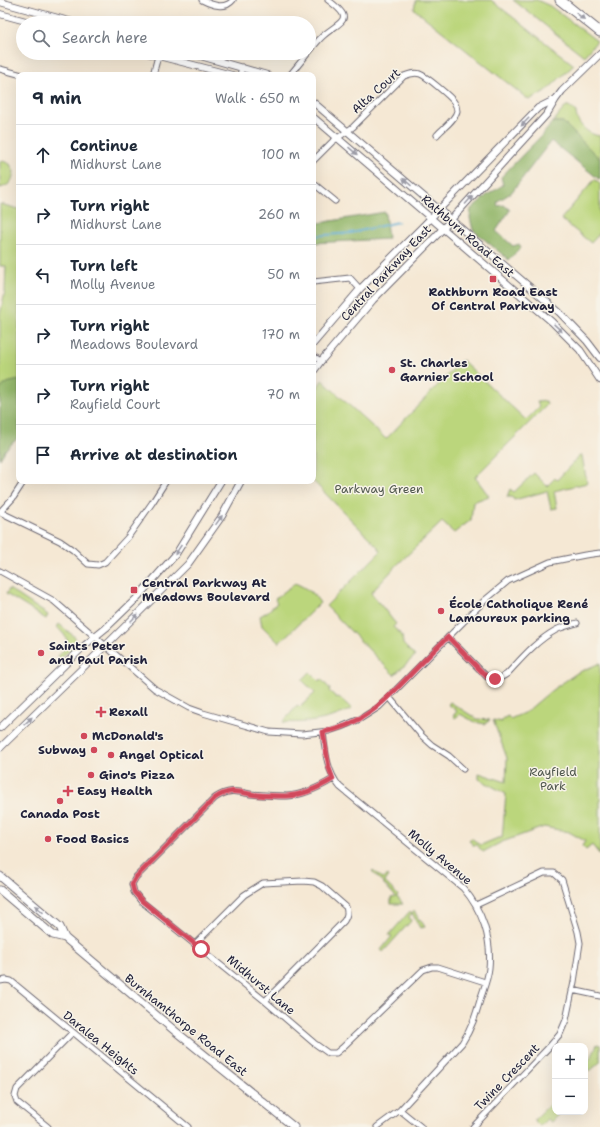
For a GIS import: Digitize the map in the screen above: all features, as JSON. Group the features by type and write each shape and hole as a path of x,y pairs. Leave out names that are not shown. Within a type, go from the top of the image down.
{"highway":[{"path":"560,0 600,32"}],"main road":[{"name":"Burnhamthorpe Road East","path":"0,876 60,927 65,938 175,1031 294,1127"},
{"name":"Burnhamthorpe Road East","path":"0,890 53,935 65,938"}],"street":[{"path":"202,0 218,6 230,3 233,0"},
{"path":"316,44 324,35 340,24 343,20 342,12 328,0"},
{"path":"0,2 51,16"},
{"path":"0,14 16,18"},
{"name":"Central Parkway East","path":"316,368 373,300 443,228 547,114 556,99 567,86 600,54"},
{"path":"154,72 157,60"},
{"path":"174,60 220,72"},
{"path":"216,60 258,72"},
{"path":"292,72 302,60"},
{"path":"241,72 242,67"},
{"path":"0,69 16,73"},
{"name":"Alta Court","path":"316,158 332,142 348,131 404,76 413,73 419,74 453,100 457,106 457,112 453,118 437,135"},
{"name":"Central Parkway East","path":"316,340 360,289 440,210 538,108 556,99"},
{"name":"Rathburn Road East","path":"316,104 559,312 588,341 600,358"},
{"name":"Rathburn Road East","path":"316,120 569,338 580,350 600,380"},
{"path":"316,186 334,201"},
{"path":"316,282 350,278 360,289"},
{"path":"316,358 321,361"},
{"path":"22,484 13,498 0,512 60,541 73,550 88,564 98,565 105,562 128,536 164,484"},
{"path":"0,728 85,645 135,600 176,554 219,484"},
{"path":"0,748 188,564 222,516 239,484"},
{"path":"0,570 54,601 155,688 189,708 269,732 292,734 323,732 341,727 360,719 379,707 495,591 508,581 550,562 600,553"},
{"path":"448,637 487,677 495,679 502,678 507,674 543,638 557,630 577,623"},
{"path":"389,697 421,735 432,745 449,756 463,769"},
{"path":"323,732 329,768 333,779"},
{"name":"Molly Avenue","path":"333,779 340,787 463,888 476,905 484,924 488,940 489,968 472,1027 462,1043 400,1110 377,1127"},
{"name":"Midhurst Lane","path":"333,779 302,793 288,796 251,794 240,791 223,793 215,798 136,877 132,884 134,892 142,901 328,1053 336,1053 423,970 438,967 486,982"},
{"name":"Twine Crescent","path":"473,1127 550,1047 560,1034 566,1020 580,943 562,880 554,873 544,873 476,905"},
{"path":"196,944 244,895 263,883 303,881 314,882 322,886 346,907 347,917 265,1001"},
{"name":"Daralea Heights","path":"0,981 11,981 72,1033 188,1127"},
{"path":"572,990 600,996"},
{"path":"48,1127 17,1102 15,1096 16,1089 72,1033"},
{"path":"400,1110 421,1127"}],"green space":[{"path":"416,0 491,0 574,65 546,91 529,100 414,9"},
{"path":"513,0 537,0 550,6 597,41 584,56"},
{"path":"566,106 569,106 576,112 578,121 584,128 592,134 600,136 600,159 563,122 553,122"},
{"path":"553,122 563,122 600,159 600,180 551,141 511,193 498,201 497,206 504,205 510,210 496,231 513,246 519,244 521,247 509,260 473,230 470,218 471,209 487,195 503,185 501,177"},
{"path":"3,161 10,164 14,172 10,183 0,188 0,162"},
{"path":"595,179 600,184 600,233 591,243 561,219"},
{"path":"0,204 16,208 16,440 6,449 0,459 0,315 5,291 6,266 0,266"},
{"path":"385,212 388,239 316,243 316,224"},
{"name":"Parkway Green","path":"462,360 526,420 539,407 537,402 546,401 547,405 475,477 489,496 473,502 471,520 454,533 442,522 398,564 371,593 396,624 393,627 402,635 403,644 415,656 394,675 326,606 381,551 316,484 316,390 322,380 386,439"},
{"path":"16,381 16,440 6,449 0,459 0,390 6,383"},
{"path":"581,454 587,483 554,491 557,508 551,509 547,491 514,500 512,497 507,497 510,489 514,492 534,473 547,486 555,478 557,480"},
{"path":"295,583 309,591 320,603 279,643 262,626 260,616 277,603 275,599"},
{"path":"9,589 48,615 46,619 6,594"},
{"path":"59,624 75,637 76,641 74,647 60,659 58,656 65,648 67,641 57,627"},
{"name":"Rayfield Park","path":"600,663 600,855 592,845 586,850 582,846 585,841 569,832 544,827 502,842 483,852 477,845 473,845 469,840 471,838 481,845 498,838 502,838 506,794 479,779 479,773 506,782 507,758 493,720 502,722 502,719 508,716 510,719 526,712 552,690 577,673"},
{"path":"310,672 319,681 321,679 330,689 329,691 337,698 339,697 352,709 335,716 310,722 283,722 298,705 300,707 315,693 302,680"},
{"path":"450,702 477,719 490,720 485,724 475,722 460,714 455,718 453,716 457,711 448,704"},
{"path":"373,870 383,879 388,875 389,876 385,882 398,895 397,897 403,904 391,904 391,898 396,897 372,871"},
{"path":"414,910 419,920 420,919 425,927 420,928 412,913"},
{"path":"410,911 412,913 409,917 411,921 383,952 381,950 392,936 389,935"},
{"path":"597,1044 600,1045 600,1062 590,1071 588,1068 588,1062"},
{"path":"552,1102 552,1115 558,1115 551,1122 547,1119 540,1126 534,1120"}],"waterway":[{"path":"316,236 351,233 398,222"}],"place":[{"name":"Rathburn Road East Of Central Parkway","path":"493,279"},
{"name":"St. Charles Garnier School","path":"392,370"},
{"name":"Central Parkway At Meadows Boulevard","path":"134,590"},
{"name":"École Catholique René Lamoureux parking","path":"441,611"},
{"name":"Saints Peter and Paul Parish","path":"41,653"},
{"name":"Rexall","path":"101,712"},
{"name":"McDonald's","path":"84,736"},
{"name":"Subway","path":"94,750"},
{"name":"Angel Optical","path":"111,755"},
{"name":"Gino's Pizza","path":"91,775"},
{"name":"Easy Health","path":"68,791"},
{"name":"Canada Post","path":"60,801"},
{"name":"Food Basics","path":"48,839"}],"route":[{"path":"201,949 142,901 134,892 132,884 136,877 215,798 230,791 288,796 302,793 333,779 326,754 323,732 341,727 360,719 379,707 448,637 487,677 495,679"}]}
